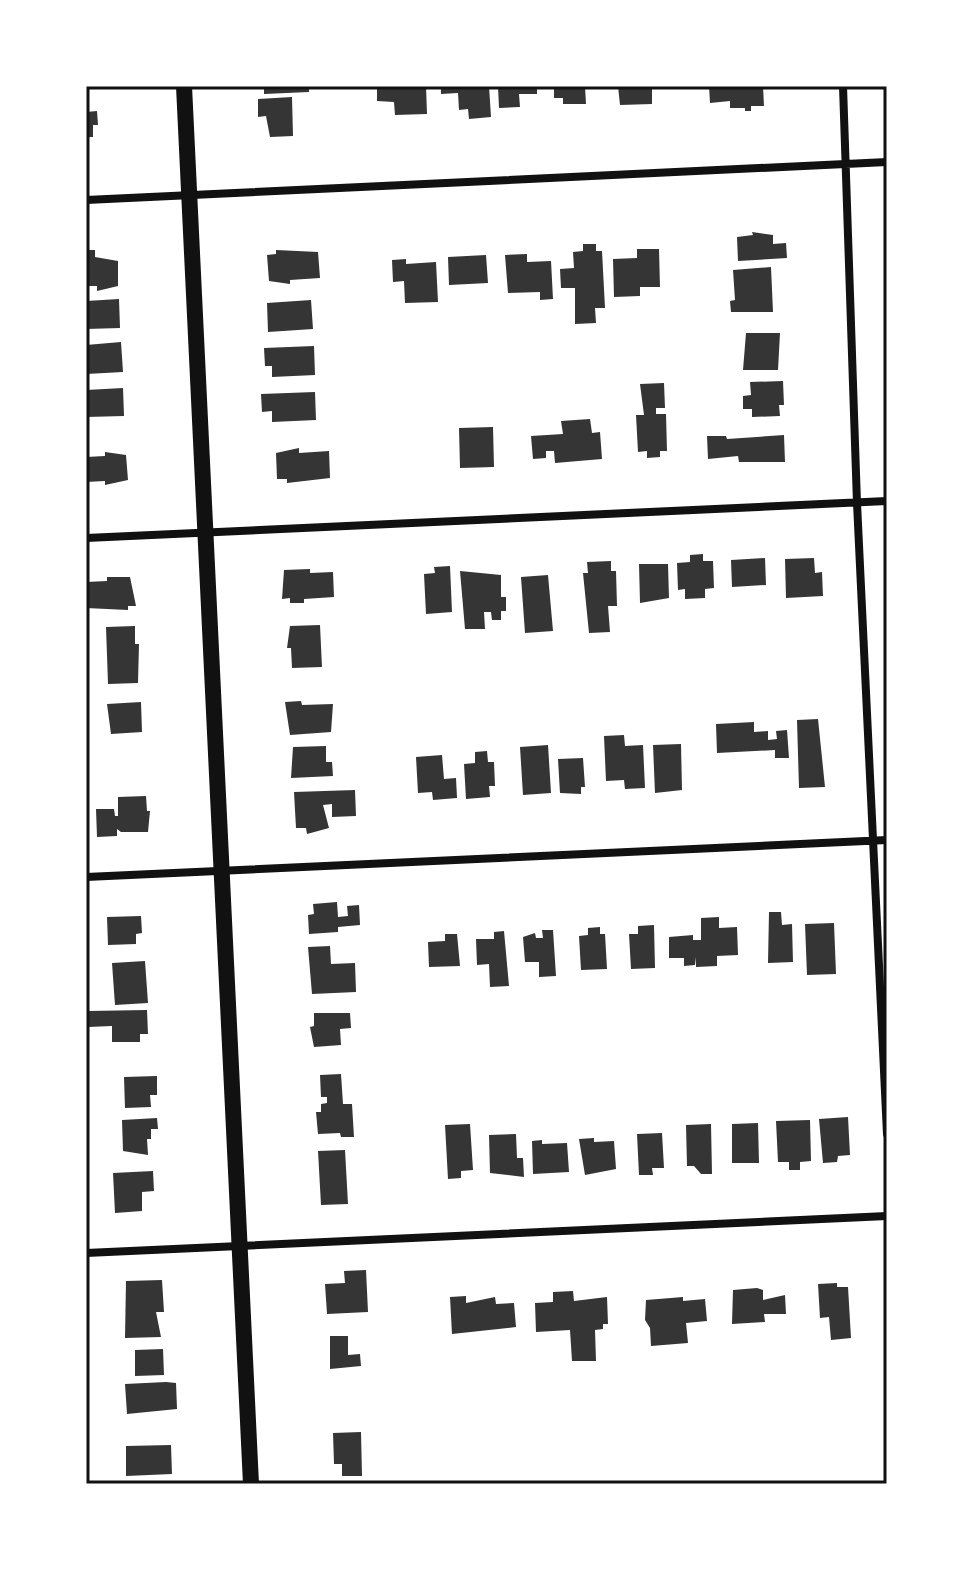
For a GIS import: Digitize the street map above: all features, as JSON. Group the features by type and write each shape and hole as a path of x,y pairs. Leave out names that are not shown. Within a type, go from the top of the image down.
{"main road":[{"path":"184,86 251,1484"}],"street":[{"path":"843,86 857,503 887,1134"},
{"path":"86,200 887,162"},
{"path":"86,538 887,501"},
{"path":"86,877 887,840"},
{"path":"86,1253 887,1216"}],"building":[{"path":"264,86 309,86 309,92 264,94"},
{"path":"377,86 426,86 427,114 395,115 394,102 377,101"},
{"path":"441,86 489,86 491,117 469,119 468,109 459,110 458,93 441,94"},
{"path":"498,86 537,86 537,94 519,94 520,107 499,108"},
{"path":"554,86 585,86 586,104 563,104 563,98 554,98"},
{"path":"618,86 652,86 652,104 620,105"},
{"path":"709,86 763,86 764,106 751,106 751,111 745,111 745,108 730,108 730,101 710,103"},
{"path":"292,97 293,136 270,137 266,116 258,117 258,99"},
{"path":"97,111 98,125 93,125 93,137 86,137 86,112"},
{"path":"752,232 773,235 773,244 786,243 787,258 738,261 737,237 753,235"},
{"path":"583,244 596,244 596,251 602,251 605,308 595,308 596,323 575,324 575,288 561,288 560,269 574,268 573,252 583,251"},
{"path":"637,249 659,249 660,287 640,287 640,296 614,297 613,259 637,258"},
{"path":"86,250 95,250 95,257 118,261 118,286 97,291 97,286 86,286"},
{"path":"276,250 318,252 320,278 290,280 290,284 269,281 267,255 276,254"},
{"path":"527,254 527,262 551,261 553,299 540,300 540,292 508,293 505,255"},
{"path":"486,255 488,283 449,285 448,257"},
{"path":"406,259 406,264 436,262 438,302 405,303 404,281 393,282 392,260"},
{"path":"771,267 773,312 731,312 730,301 735,300 733,270"},
{"path":"119,299 120,328 86,329 86,301"},
{"path":"311,300 313,329 268,332 267,303"},
{"path":"746,333 780,333 778,370 743,370"},
{"path":"121,342 123,372 86,374 86,345"},
{"path":"314,346 315,375 272,377 272,366 265,366 264,348"},
{"path":"783,381 784,405 779,405 780,416 752,417 752,409 743,409 743,396 751,395 750,382"},
{"path":"664,383 665,408 656,408 656,414 666,414 667,451 660,451 660,457 647,458 647,451 638,452 636,415 644,415 640,384"},
{"path":"123,388 124,416 86,417 86,390"},
{"path":"315,392 316,420 272,422 272,411 262,412 261,394"},
{"path":"590,419 592,433 600,432 602,459 555,463 554,451 546,451 546,458 533,459 531,436 563,434 561,421"},
{"path":"493,427 494,467 460,468 459,428"},
{"path":"784,435 785,462 739,462 738,456 708,459 707,436 726,436 727,439"},
{"path":"299,448 299,453 329,451 330,478 287,483 287,479 277,479 276,453"},
{"path":"105,452 126,455 128,480 105,485 105,481 86,482 86,457 105,456"},
{"path":"703,554 703,561 713,561 714,588 705,589 705,598 685,599 685,589 678,590 677,563 690,562 690,555"},
{"path":"765,558 766,585 732,587 731,560"},
{"path":"814,558 815,573 822,572 823,596 786,598 785,559"},
{"path":"611,561 611,571 616,571 617,606 608,606 610,632 589,633 583,573 588,573 587,562"},
{"path":"639,564 668,564 669,598 640,603"},
{"path":"450,566 452,612 426,614 424,574 435,573 434,567"},
{"path":"310,569 310,573 333,572 334,597 304,599 304,603 290,603 290,598 282,599 284,570"},
{"path":"460,571 501,575 501,597 506,597 506,611 501,611 501,620 492,620 491,612 484,612 485,629 465,629"},
{"path":"548,575 553,631 525,633 521,577"},
{"path":"107,577 130,577 136,606 128,606 128,610 86,608 86,582 107,581"},
{"path":"320,625 322,667 292,668 291,648 287,648 290,626"},
{"path":"135,626 135,644 139,644 138,683 108,684 106,627"},
{"path":"301,701 302,705 333,704 331,732 290,735 285,702"},
{"path":"141,702 142,732 111,734 107,704"},
{"path":"818,719 825,787 799,788 797,720"},
{"path":"754,722 754,732 768,731 768,740 777,739 776,731 787,730 789,758 775,758 775,750 717,753 716,724"},
{"path":"624,735 625,746 643,745 645,788 625,789 624,780 606,781 604,736"},
{"path":"681,744 682,790 655,793 653,745"},
{"path":"548,745 551,793 523,795 520,747"},
{"path":"326,746 326,762 332,762 333,776 291,778 293,747"},
{"path":"487,751 488,762 494,762 495,786 489,786 490,797 466,799 464,764 475,763 475,752"},
{"path":"442,755 444,779 456,778 457,798 433,800 432,792 418,793 416,757"},
{"path":"583,758 585,787 581,787 581,794 560,793 558,759"},
{"path":"355,790 356,816 332,817 332,804 323,805 329,828 307,834 306,828 296,828 294,792"},
{"path":"146,796 147,811 150,811 148,832 121,832 117,829 117,836 97,837 96,809 114,809 115,816 118,816 118,797"},
{"path":"337,902 338,917 348,916 347,906 359,905 360,925 338,927 338,932 309,934 308,915 314,914 313,904"},
{"path":"769,912 781,912 782,925 792,924 793,962 768,963"},
{"path":"141,916 142,933 136,934 136,944 108,945 107,917"},
{"path":"719,917 719,928 737,927 738,955 717,956 717,966 696,967 696,957 695,965 684,966 684,958 669,958 669,937 693,935 693,940 701,940 701,918"},
{"path":"834,923 836,974 807,975 805,924"},
{"path":"654,925 655,968 631,969 629,934 638,934 638,926"},
{"path":"600,927 600,934 605,934 607,969 581,970 579,936 588,935 588,928"},
{"path":"542,930 553,930 556,976 539,977 539,962 525,962 523,937 535,933 536,938 543,938"},
{"path":"504,931 509,986 490,987 489,964 477,965 476,939 494,939 494,932"},
{"path":"445,934 457,934 460,966 429,967 428,942 445,941"},
{"path":"330,946 331,964 355,963 356,992 312,994 308,947"},
{"path":"145,961 148,1003 115,1005 112,963"},
{"path":"147,1010 148,1034 140,1034 140,1042 112,1042 112,1026 88,1027 88,1011"},
{"path":"314,1013 350,1013 351,1028 340,1029 341,1045 314,1047 310,1027 314,1026"},
{"path":"341,1074 343,1104 352,1104 354,1137 341,1137 340,1133 318,1134 316,1112 321,1112 321,1104 327,1103 327,1097 321,1097 320,1075"},
{"path":"157,1076 157,1095 150,1095 151,1107 125,1108 124,1077"},
{"path":"848,1117 850,1155 838,1156 837,1162 823,1163 819,1119"},
{"path":"157,1118 158,1129 151,1129 151,1139 147,1139 148,1155 123,1151 122,1120"},
{"path":"810,1120 811,1161 800,1162 800,1170 789,1170 789,1162 778,1162 776,1121"},
{"path":"758,1123 759,1163 732,1163 732,1124"},
{"path":"470,1124 473,1170 461,1171 461,1178 448,1179 445,1125"},
{"path":"711,1124 712,1174 701,1174 694,1166 687,1166 686,1125"},
{"path":"662,1133 664,1168 652,1168 653,1175 639,1175 637,1134"},
{"path":"516,1134 517,1158 523,1158 524,1177 490,1173 489,1135"},
{"path":"594,1138 594,1142 614,1141 616,1169 585,1175 579,1139"},
{"path":"542,1140 542,1144 567,1143 569,1172 533,1174 532,1141"},
{"path":"345,1150 348,1204 321,1205 318,1151"},
{"path":"153,1171 154,1191 142,1192 142,1211 115,1213 113,1173"},
{"path":"366,1270 368,1312 327,1314 325,1284 345,1283 344,1271"},
{"path":"162,1280 164,1312 156,1312 161,1337 125,1338 126,1281"},
{"path":"837,1283 837,1287 848,1287 851,1338 831,1340 829,1317 820,1318 818,1284"},
{"path":"733,1290 763,1290 763,1300 785,1295 786,1314 764,1314 765,1322 732,1324"},
{"path":"573,1291 574,1301 607,1297 608,1324 603,1324 603,1329 595,1330 596,1361 572,1361 570,1330 536,1332 535,1303 553,1302 553,1292"},
{"path":"466,1296 466,1303 495,1297 496,1304 514,1303 516,1327 452,1334 450,1297"},
{"path":"683,1297 683,1301 705,1299 707,1321 686,1323 688,1343 651,1346 650,1328 645,1320 646,1300"},
{"path":"330,1336 348,1336 348,1355 360,1354 361,1366 330,1369"},
{"path":"163,1349 164,1375 135,1376 135,1350"},
{"path":"176,1383 177,1409 127,1414 125,1384"},
{"path":"361,1432 362,1476 342,1476 342,1464 334,1464 333,1433"},
{"path":"171,1445 172,1474 126,1476 126,1446"}]}
